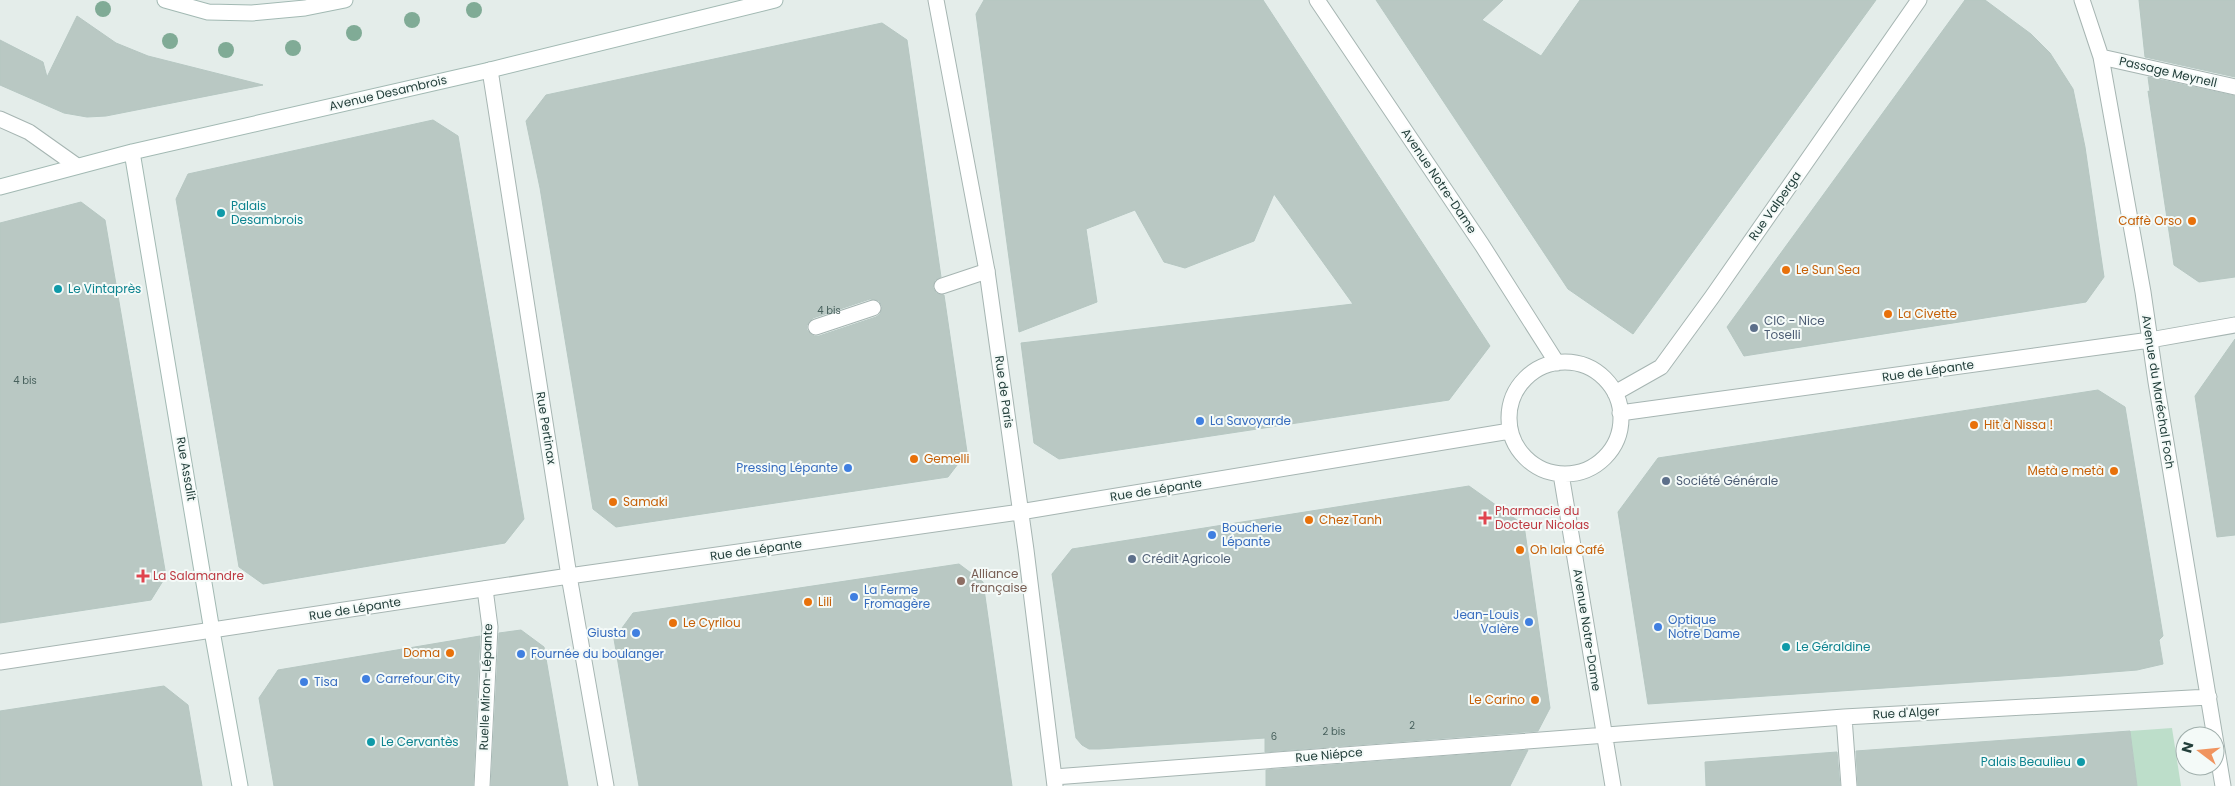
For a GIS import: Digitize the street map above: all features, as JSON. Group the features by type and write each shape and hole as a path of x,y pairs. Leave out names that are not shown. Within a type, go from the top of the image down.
{"street":[{"path":"165,0 208,12 252,13 305,8 345,0"},
{"name":"Avenue Desambrois","path":"0,187 132,152 490,70 776,0"},
{"name":"Rue de Paris","path":"936,0 987,271 1055,782"},
{"name":"Avenue Notre-Dame","path":"1317,0 1482,245 1557,363"},
{"name":"Rue Valperga","path":"1615,393 1661,367 1919,0"},
{"name":"Avenue du Maréchal Foch","path":"2082,0 2101,56 2150,340 2223,786"},
{"name":"Passage Meynell","path":"2101,56 2235,87"},
{"name":"Rue Pertinax","path":"490,70 569,576 606,786"},
{"path":"0,119 29,132 77,166"},
{"name":"Rue Assalit","path":"132,152 212,631 240,786"},
{"path":"942,286 987,271"},
{"path":"816,327 873,308"},
{"name":"Rue de Lépante","path":"1620,413 2150,340 2235,325"},
{"path":"1557,363 1574,363 1590,369 1604,378 1615,393 1620,413 1619,432 1611,450 1598,464 1580,472 1561,474 1543,470 1528,461 1517,447 1510,431 1509,412 1514,394 1524,379 1539,368 1557,363"},
{"name":"Rue de Lépante","path":"0,662 569,576 1020,512 1510,431"},
{"name":"Avenue Notre-Dame","path":"1561,474 1613,786"},
{"name":"Ruelle Miron-Lépante","path":"482,786 490,627 485,589"},
{"name":"Rue d'Alger","path":"1605,734 1844,716 2209,697"},
{"path":"1844,716 1849,786"},
{"name":"Rue Niépce","path":"1055,782 1605,734"}],"green space":[{"path":"2172,728 2175,747 2175,776 2179,776 2181,786 2137,786 2130,731"}],"building":[{"path":"984,0 1263,0 1490,346 1449,400 1059,459 1034,443 1021,343 1353,304 1274,194 1254,241 1185,268 1164,262 1135,210 1086,229 1097,302 1019,332 976,14"},
{"path":"1376,0 1503,0 1482,20 1541,56 1580,0 1876,0 1633,334 1568,289"},
{"path":"1965,0 1985,0 2031,34 2050,53 2073,89 2085,147 2104,277 2086,302 1744,356 1727,327"},
{"path":"2139,0 2235,0 2235,77 2145,57"},
{"path":"77,16 116,43 148,56 263,85 106,116 87,117 64,113 0,85 0,40 43,62 47,77"},
{"path":"882,23 907,40 941,277 935,280 933,288 936,293 944,295 967,452 948,477 616,527 593,509 540,188 526,121 546,95","holes":["870,299 879,301 882,306 880,314 876,317 819,336 814,336 807,330 807,325 813,318"]},
{"path":"2148,77 2235,96 2235,277 2199,282 2174,265 2148,91 2150,92"},
{"path":"433,120 458,136 524,519 505,543 263,584 239,567 176,199 188,174"},
{"path":"81,202 105,220 166,576 151,600 0,623 0,223"},
{"path":"2235,339 2235,535 2217,537 2195,396"},
{"path":"2098,390 2125,407 2163,636 2159,640 2163,664 2137,670 2062,676 1648,704 1618,512 1658,458"},
{"path":"1469,486 1524,525 1550,708 1538,731 1265,752 1265,738 1089,749 1076,738 1052,574 1072,549"},
{"path":"959,564 983,582 1012,786 639,786 614,639 633,613"},
{"path":"521,630 544,647 568,786 491,786 499,633"},
{"name":"Le Cervantès","path":"480,636 473,786 274,786 259,698 278,670"},
{"path":"164,686 188,705 202,786 0,786 0,711"},
{"path":"2130,731 2137,786 1858,786 1856,751"},
{"path":"1528,750 1510,786 1266,786 1266,770"},
{"path":"1837,752 1840,786 1706,786 1705,762"}],"place":[{"name":"Palais Desambrois","path":"221,213"},
{"name":"Caffè Orso","path":"2192,221"},
{"name":"Le Sun Sea","path":"1786,270"},
{"name":"Le Vintaprès","path":"58,289"},
{"name":"La Civette","path":"1888,314"},
{"name":"CIC - Nice Toselli","path":"1754,328"},
{"name":"La Savoyarde","path":"1200,421"},
{"name":"Hit à Nissa !","path":"1974,425"},
{"name":"Gemelli","path":"914,459"},
{"name":"Pressing Lépante","path":"848,468"},
{"name":"Metà e metà","path":"2114,471"},
{"name":"Société Générale","path":"1666,481"},
{"name":"Samaki","path":"613,502"},
{"name":"Pharmacie du Docteur Nicolas","path":"1485,518"},
{"name":"Chez Tanh","path":"1309,520"},
{"name":"Boucherie Lépante","path":"1212,535"},
{"name":"Oh lala Café","path":"1520,550"},
{"name":"Crédit Agricole","path":"1132,559"},
{"name":"La Salamandre","path":"143,576"},
{"name":"Alliance française","path":"961,581"},
{"name":"La Ferme Fromagère","path":"854,597"},
{"name":"Lili","path":"808,602"},
{"name":"Jean-Louis Valère","path":"1529,622"},
{"name":"Le Cyrilou","path":"673,623"},
{"name":"Optique Notre Dame","path":"1658,627"},
{"name":"Giusta","path":"636,633"},
{"name":"Le Géraldine","path":"1786,647"},
{"name":"Doma","path":"450,653"},
{"name":"Fournée du boulanger","path":"521,654"},
{"name":"Carrefour City","path":"366,679"},
{"name":"Tisa","path":"304,682"},
{"name":"Le Carino","path":"1535,700"},
{"name":"Le Cervantès","path":"371,742"},
{"name":"Palais Beaulieu","path":"2081,762"}]}
